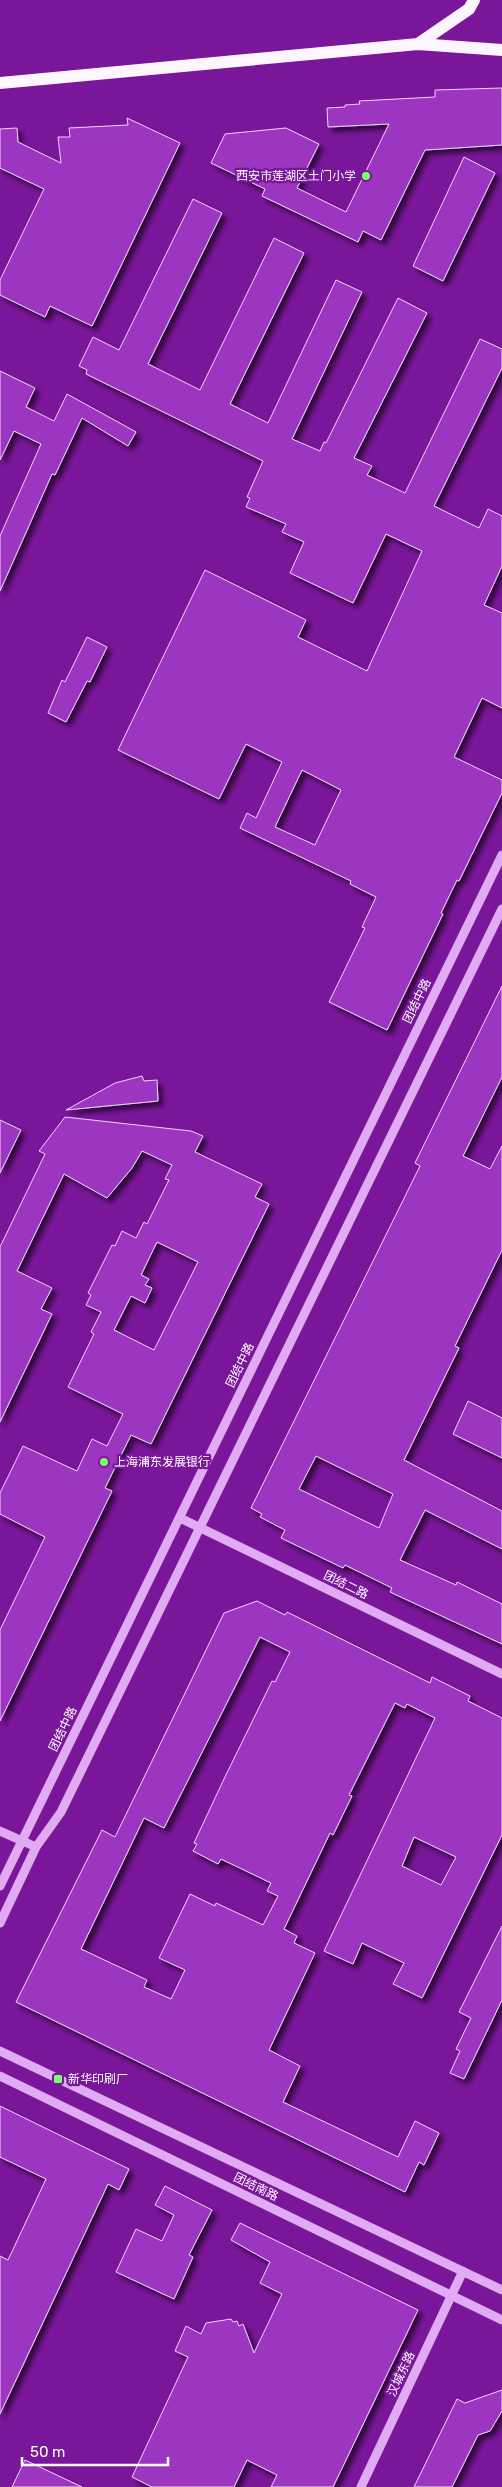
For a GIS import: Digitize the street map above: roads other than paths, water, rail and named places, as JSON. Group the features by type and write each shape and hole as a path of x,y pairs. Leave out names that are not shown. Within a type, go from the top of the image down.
{"main road":[{"path":"418,44 469,9 474,0"},
{"path":"0,83 418,44 502,50"}],"street":[{"name":"团结中路","path":"0,1886 502,855"},
{"path":"0,1923 36,1847 60,1812 502,909"},
{"name":"团结二路","path":"180,1518 502,1674"},
{"path":"0,1831 36,1847"},
{"name":"团结南路","path":"0,2051 502,2290"},
{"name":"团结南路","path":"0,2076 502,2320"},
{"name":"汉城东路","path":"361,2487 463,2271"}],"place":[{"name":"西安市莲湖区土门小学","path":"366,176"},
{"name":"上海浦东发展银行","path":"104,1462"},
{"name":"新华印刷厂","path":"58,2079"}]}
